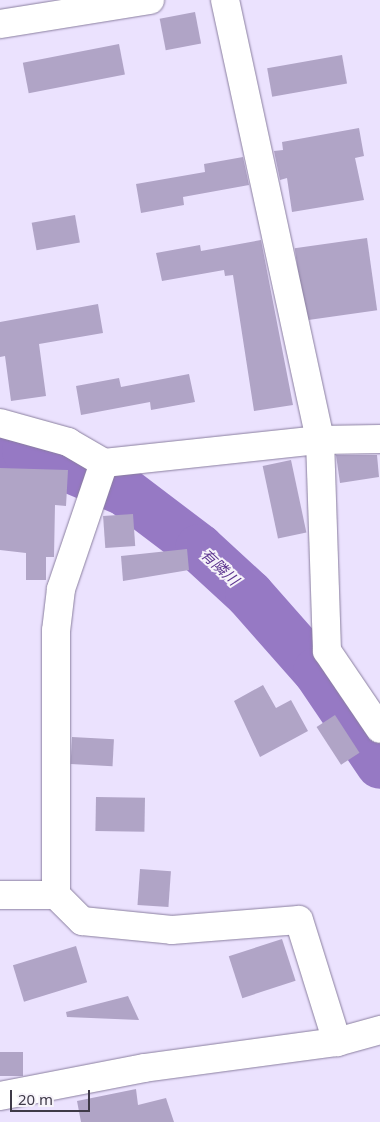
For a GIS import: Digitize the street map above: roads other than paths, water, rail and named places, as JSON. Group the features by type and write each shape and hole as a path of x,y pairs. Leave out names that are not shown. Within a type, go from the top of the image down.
{"street":[{"path":"0,24 150,0"},
{"path":"226,0 320,440 327,651 380,729"},
{"path":"0,424 68,442 104,464 320,440 380,439"},
{"path":"104,464 66,575 56,631 56,895 82,922 172,930 299,920 337,1042"},
{"path":"0,895 56,895"},
{"path":"0,1096 144,1068 337,1042 380,1030"}],"waterway":[{"name":"有隣川","path":"0,446 26,450 124,491 199,548 249,594 317,671 380,764"}]}
